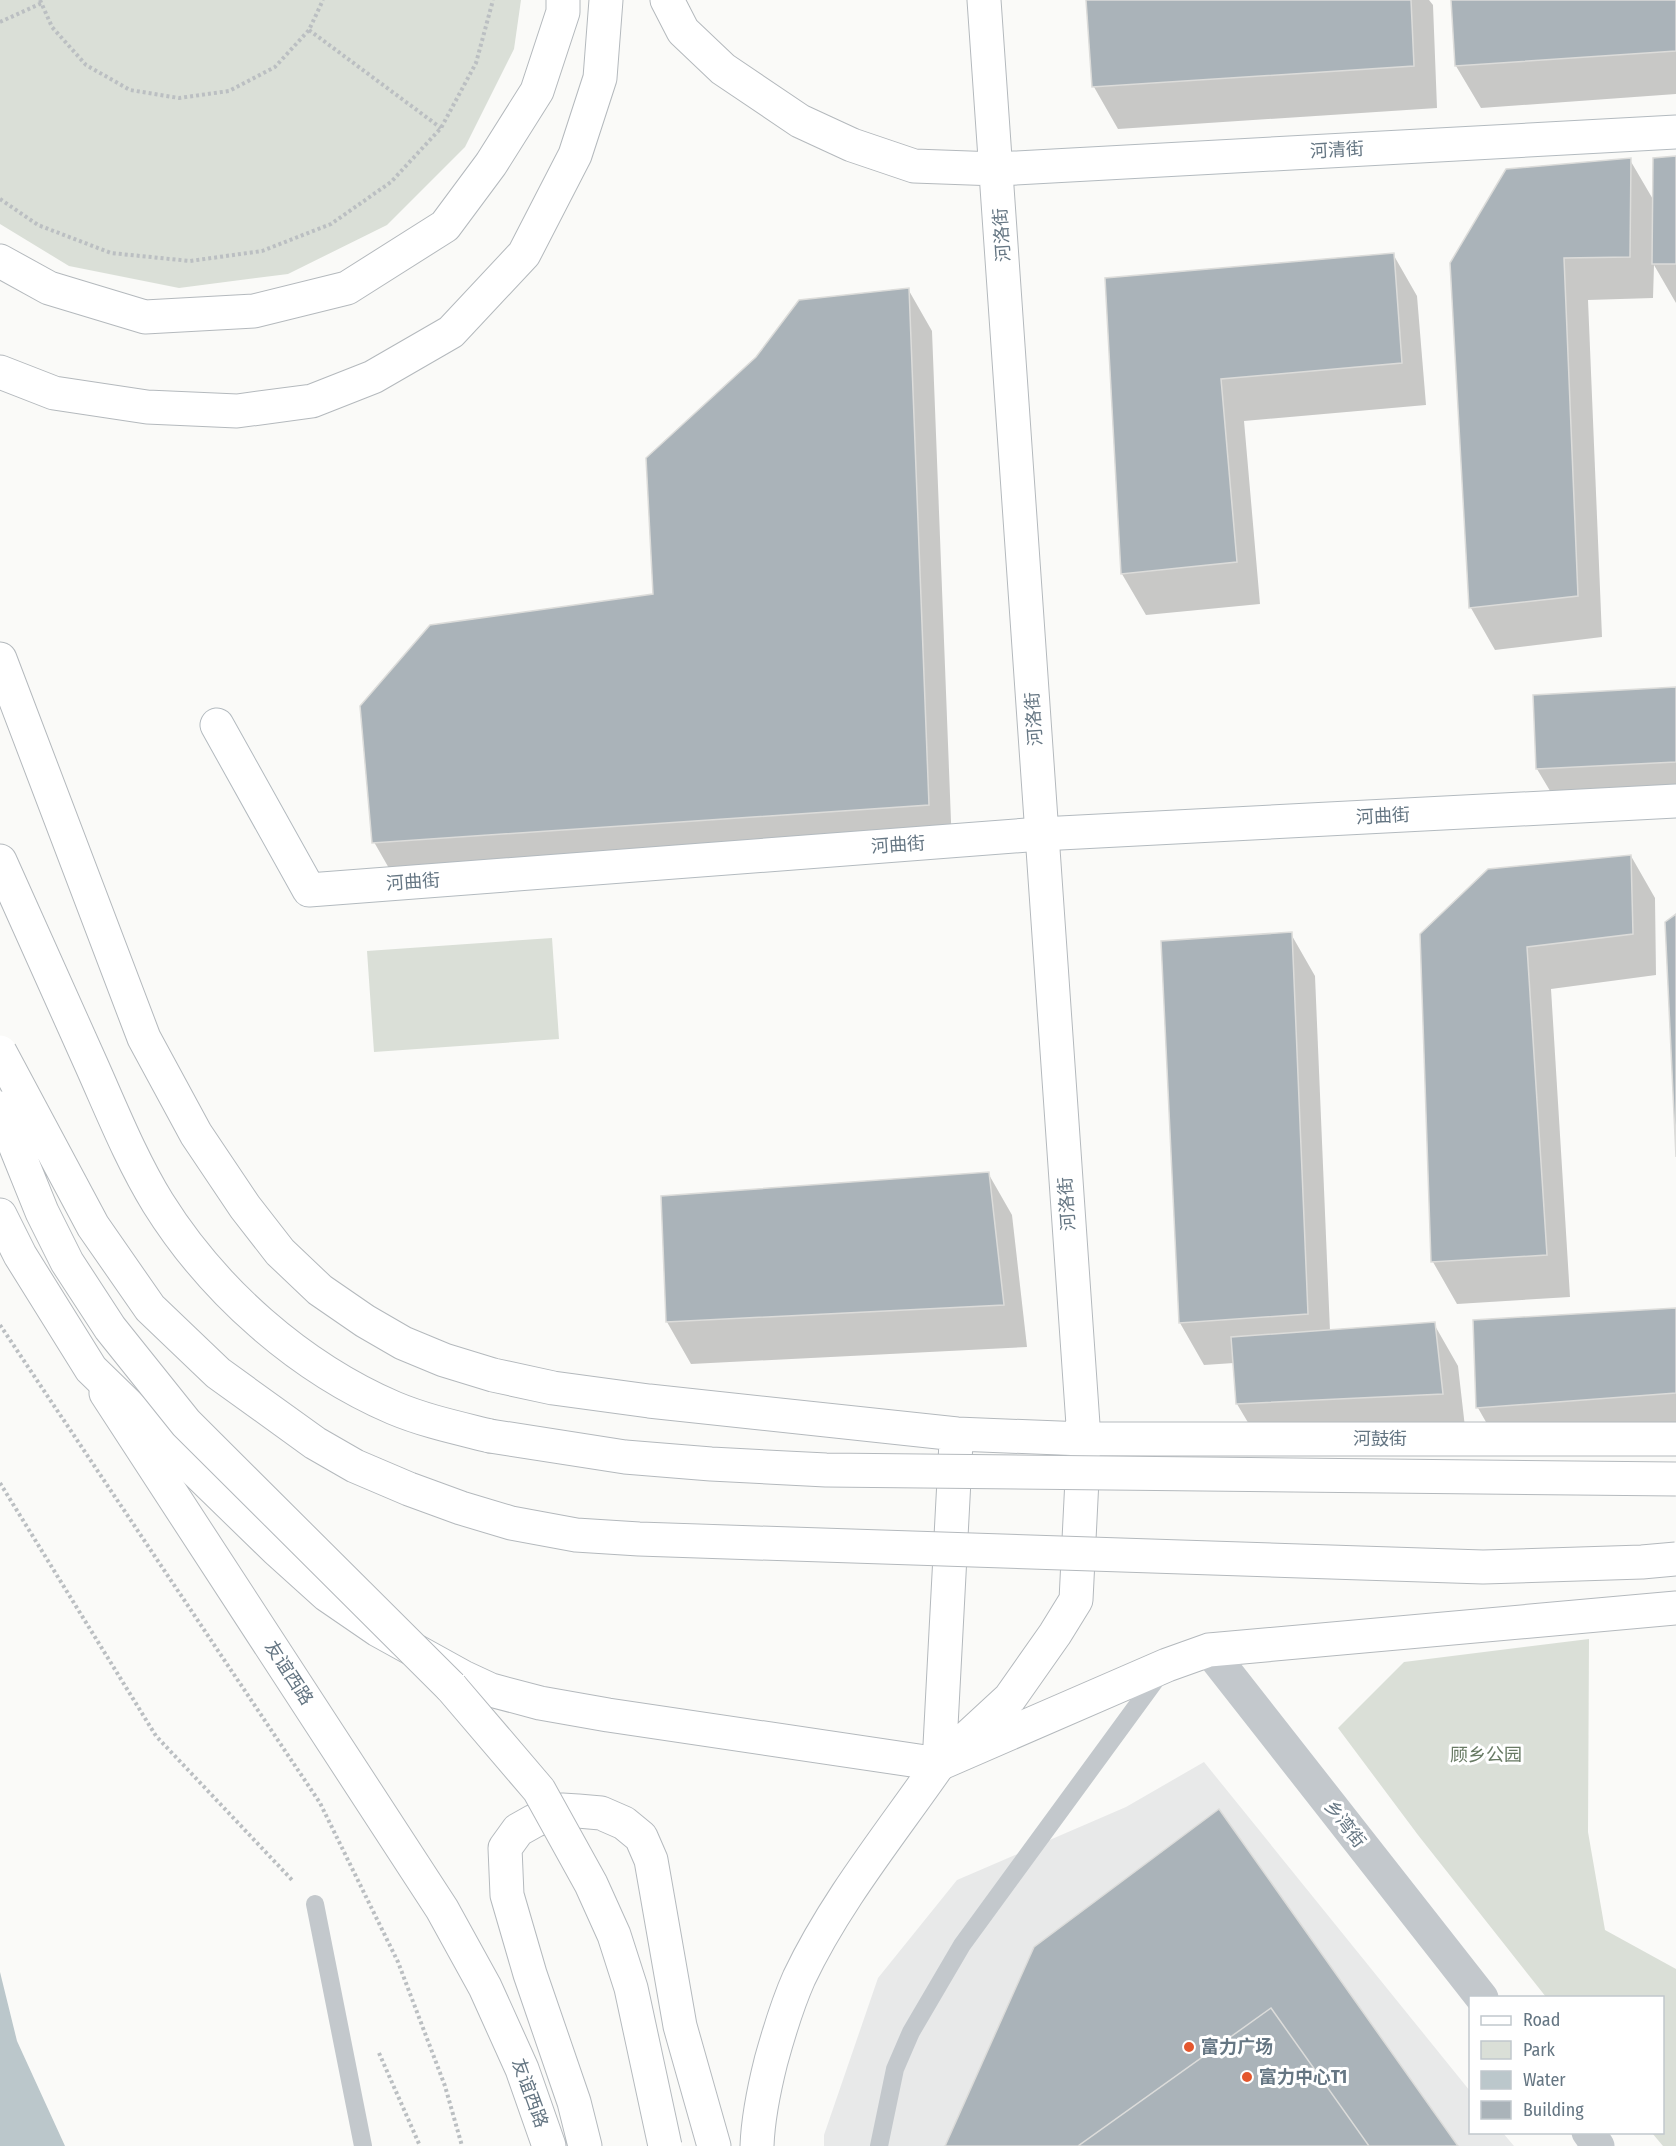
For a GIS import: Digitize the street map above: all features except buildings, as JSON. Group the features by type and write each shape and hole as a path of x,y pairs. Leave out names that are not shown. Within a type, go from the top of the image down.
{"main road":[{"path":"0,261 49,288 144,316 255,311 347,288 446,226 491,164 537,91 564,0"},
{"path":"0,372 54,393 147,407 237,411 312,401 373,377 451,332 524,254 575,155 600,78 606,0"},
{"name":"河清街","path":"667,0 683,32 723,69 800,121 852,145 914,166 998,169 1676,132"},
{"name":"河洛街","path":"939,1764 1010,1698 1076,1600 1084,1439 1041,834 998,169 984,0"},
{"name":"河鼓街","path":"0,659 144,1038 196,1134 245,1208 280,1252 320,1290 365,1321 403,1343 444,1360 493,1375 554,1388 649,1401 957,1434 1084,1439 1676,1439"},
{"name":"河曲街","path":"217,724 309,890 1041,834 1676,801"},
{"path":"0,861 131,1154 158,1203 200,1261 246,1309 294,1350 341,1381 395,1408 441,1425 490,1436 625,1457 826,1470 1676,1479"},
{"path":"0,1052 93,1226 150,1308 218,1373 315,1443 356,1466 461,1508 511,1523 576,1535 639,1539 1483,1567 1642,1562 1676,1558"},
{"path":"0,1108 42,1212 62,1252 110,1328 186,1424 451,1687 539,1790 591,1884 614,1935 631,1988 665,2146"},
{"name":"友谊西路","path":"0,1215 20,1255 91,1369 442,1909 490,1997 522,2069 549,2146"},
{"path":"91,1369 276,1550 327,1595 378,1630 463,1677 491,1689 530,1700 608,1715 939,1764 1167,1665 1209,1650 1676,1608"},
{"path":"757,2146 758,2124 766,2080 782,2020 799,1979 828,1924 939,1764 957,1434"},
{"path":"585,2146 574,2102 530,1974 507,1895 504,1867 505,1848 518,1830 562,1810 601,1813 624,1823 641,1837 651,1860 680,2026 714,2146"}],"street":[{"name":"乡湾街","path":"1209,1650 1480,1996"},
{"path":"1589,2134 1598,2146"}],"lane":[{"path":"879,2146 895,2068 911,2032 962,1945 1167,1665"},
{"path":"315,1904 363,2146"}],"path":[{"path":"0,22 41,2 52,27 86,65 130,90 179,98 229,91 274,67 309,30 323,0"},
{"path":"0,199 38,225 111,253 190,261 262,251 331,224 391,182 441,128 476,63 493,0"},
{"path":"309,30 441,128"},
{"path":"0,1325 320,1803 398,1962 445,2086 462,2146"},
{"path":"0,1483 156,1736 315,1904"},
{"path":"377,2047 420,2146"}],"shaded area":[{"name":"富力广场","path":"1204,1762 1469,2090 1469,2134 1504,2134 1514,2146 824,2146 824,2135 878,1978 957,1880 1126,1807"}],"green space":[{"path":"0,0 521,0 514,49 465,147 387,225 288,274 179,288 69,266 0,224"},
{"path":"552,938 559,1039 374,1052 367,951"},
{"name":"顾乡公园","path":"1589,1639 1588,1832 1605,1930 1676,1969 1676,2146 1663,2146 1653,2134 1664,2134 1664,1996 1545,1996 1418,1835 1338,1728 1404,1662"}],"water":[{"path":"0,1972 17,2041 65,2146 0,2146"}],"place":[{"name":"富力广场","path":"1189,2047"},
{"name":"富力中心T1","path":"1247,2077"}]}
